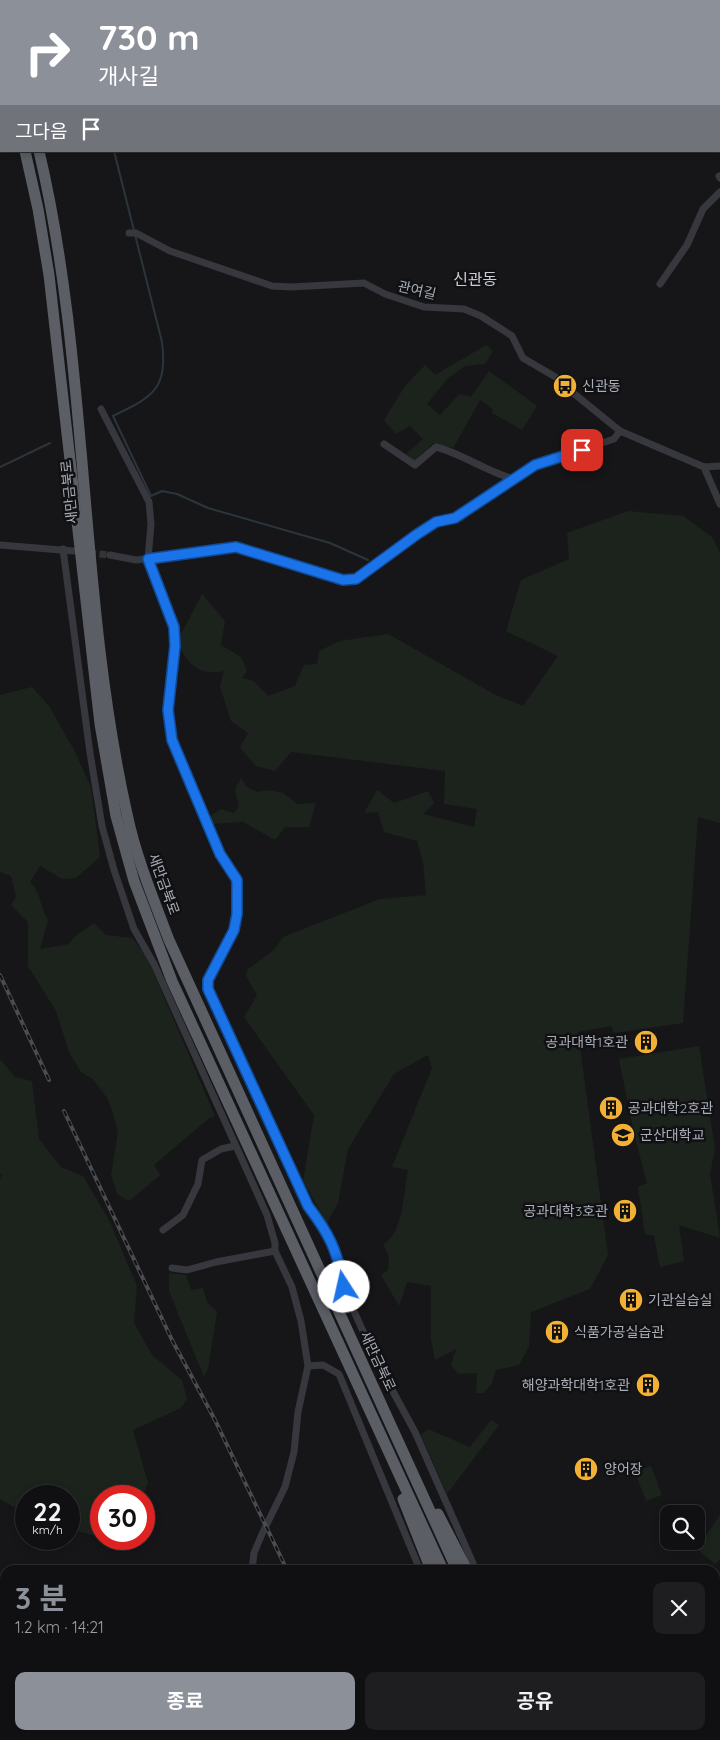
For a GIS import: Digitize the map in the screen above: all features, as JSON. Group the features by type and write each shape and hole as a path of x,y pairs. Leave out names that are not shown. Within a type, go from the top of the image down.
{"highway":[{"name":"새만금북로","path":"25,152 38,209 49,275 100,724 116,816 134,881 172,981 441,1565"},
{"name":"새만금북로","path":"39,152 60,264 110,724 135,847 168,940 455,1565"},
{"path":"392,1456 400,1490 429,1565"},
{"path":"417,1483 447,1528 465,1565"}],"street":[{"path":"660,284 687,245 703,209 720,192"},
{"name":"관여길","path":"132,233 178,254 272,286 290,287 364,283 385,294 424,307 464,309 481,316 512,336 523,358 564,382 572,392 620,431 704,467 720,466"},
{"path":"100,409 149,502 151,524 148,559 174,627 175,646 168,710 172,740 220,854 237,880 237,914 234,930 208,980 208,989 308,1206 327,1231 339,1258 344,1287 377,1362 415,1432 474,1565"},
{"path":"110,555 136,560 236,547 343,580 356,579 430,526 455,518 535,465 614,439 620,431"},
{"path":"384,444 415,465 436,447 462,456 500,475 514,479"},
{"path":"704,467 720,504"},
{"path":"0,545 73,551"},
{"path":"63,549 90,753 102,826 114,870 134,929 154,964 267,1215 275,1243 275,1251 292,1287 301,1321 308,1366 298,1412 294,1452 285,1487 254,1553 253,1565"},
{"path":"163,1230 183,1215 198,1184 202,1160 221,1148 235,1146"},
{"path":"172,1268 187,1270 216,1262 275,1251"},
{"path":"308,1366 322,1364 339,1374 418,1565"}],"shaded area":[{"path":"486,345 493,351 485,364 465,366 447,379 427,404 440,415 459,394 471,397 489,371 537,406 522,430 492,413 493,409 480,400 453,448 433,443 415,462 406,454 423,439 410,426 396,434 384,420 405,386 425,365 435,375"},
{"path":"628,511 683,516 712,537 720,553 720,823 698,817 683,1023 614,1033 611,1026 578,1032 608,1255 590,1289 531,1312 529,1346 519,1365 496,1370 492,1383 484,1393 476,1393 477,1373 458,1374 451,1365 456,1349 435,1360 431,1339 431,1286 407,1282 399,1306 381,1275 388,1270 389,1256 383,1244 390,1239 399,1222 408,1170 392,1167 432,1068 428,1055 394,1074 348,1149 338,1203 327,1223 303,1181 314,1115 244,1017 257,995 246,976 247,970 274,950 283,937 380,899 426,895 423,861 417,841 384,832 378,812 364,813 377,790 394,803 428,791 434,803 423,814 474,827 477,809 444,804 445,771 291,752 275,771 256,766 240,748 248,733 231,721 220,687 224,671 210,672 197,668 184,655 179,638 202,594 225,621 221,645 241,657 247,671 242,678 254,681 268,696 295,686 304,665 317,664 319,651 340,641 388,634 496,695 523,706 558,656 506,631 521,580 569,559 567,533"},
{"path":"32,687 49,706 74,750 91,787 100,857 76,878 62,879 40,866 30,882 34,886 48,920 40,949 69,944 74,937 94,923 106,935 132,938 146,955 215,1116 208,1119 154,1165 160,1175 129,1201 118,1195 111,1176 118,1132 112,1110 107,1098 93,1079 81,1072 69,1052 56,1011 28,966 28,922 11,905 16,897 11,876 0,872 0,695"},
{"path":"241,778 247,787 257,792 269,790 283,793 298,804 316,803 309,827 285,827 275,840 243,822 210,824 210,816 221,809 234,813 239,806 235,790"},
{"path":"699,1046 715,1149 710,1174 720,1238 679,1225 684,1261 660,1267 654,1236 645,1234 638,1187 647,1183 635,1138 619,1059"},
{"path":"0,1059 15,1077 32,1081 39,1139 61,1167 83,1176 110,1222 137,1286 134,1323 152,1355 182,1380 187,1399 181,1408 133,1430 147,1485 90,1485 90,1534 80,1532 80,1485 15,1485 15,1508 0,1499 0,1180 2,1174 0,1174"},
{"path":"169,1273 186,1275 191,1290 203,1288 207,1302 217,1312 208,1369 204,1377 169,1291"},
{"path":"491,1420 499,1425 447,1494 421,1435 428,1429 470,1447"},
{"path":"651,1466 662,1495 646,1501 635,1472"},
{"path":"720,1515 720,1559 715,1564 698,1550 705,1550 705,1537"}],"waterway":[{"path":"114,152 162,342 163,358 162,371 154,390 138,403 113,416 151,496 162,491 177,494 208,508 330,543 368,560"},
{"path":"0,467 50,443"}],"tunnel":[{"path":"89,553 110,555"}],"railway":[{"path":"0,975 49,1080"},
{"path":"64,1111 172,1340 215,1420 285,1565"}],"place":[{"name":"신관동","path":"565,386"},
{"name":"공과대학1호관","path":"646,1042"},
{"name":"공과대학2호관","path":"611,1108"},
{"name":"군산대학교","path":"623,1135"},
{"name":"공과대학3호관","path":"625,1211"},
{"name":"기관실습실","path":"631,1300"},
{"name":"식품가공실습관","path":"557,1332"},
{"name":"해양과학대학1호관","path":"648,1385"},
{"name":"양어장","path":"586,1469"}],"district":[{"name":"신관동","path":"475,279"}],"route":[{"path":"344,1287 339,1258 327,1231 308,1206 208,989 208,980 234,930 237,914 237,880 228,869 220,854 180,765 172,740 168,710 175,646 174,627 148,559 236,547 343,580 356,579 436,522 455,518 535,465 582,450"}]}
